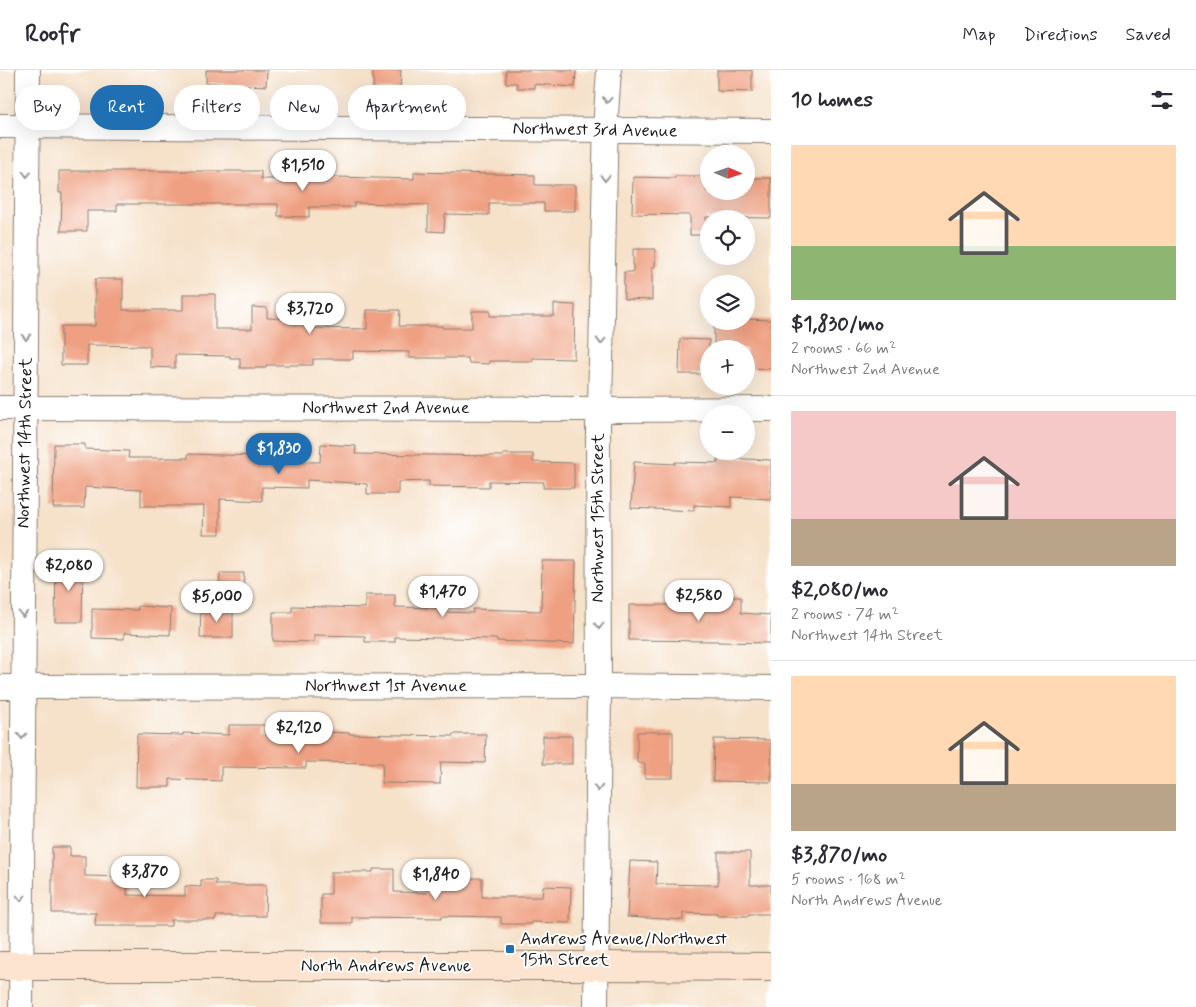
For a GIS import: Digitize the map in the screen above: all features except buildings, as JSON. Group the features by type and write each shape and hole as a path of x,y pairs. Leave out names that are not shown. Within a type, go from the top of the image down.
{"main road":[{"name":"North Andrews Avenue","path":"10,966 771,967"}],"street":[{"name":"Northwest 14th Street","path":"28,70 28,85"},
{"name":"Northwest 15th Street","path":"596,1007 599,686 598,424 600,408 609,70"},
{"name":"Northwest 3rd Avenue","path":"0,126 15,125"},
{"name":"Northwest 3rd Avenue","path":"80,125 771,132"},
{"name":"Northwest 14th Street","path":"21,1007 10,966 11,687 26,408 27,130"},
{"name":"Northwest 2nd Avenue","path":"0,408 771,409"},
{"name":"Northwest 1st Avenue","path":"11,687 599,686 771,688"}],"place":[{"name":"Andrews Avenue/Northwest 15th Street","path":"510,949"}]}
